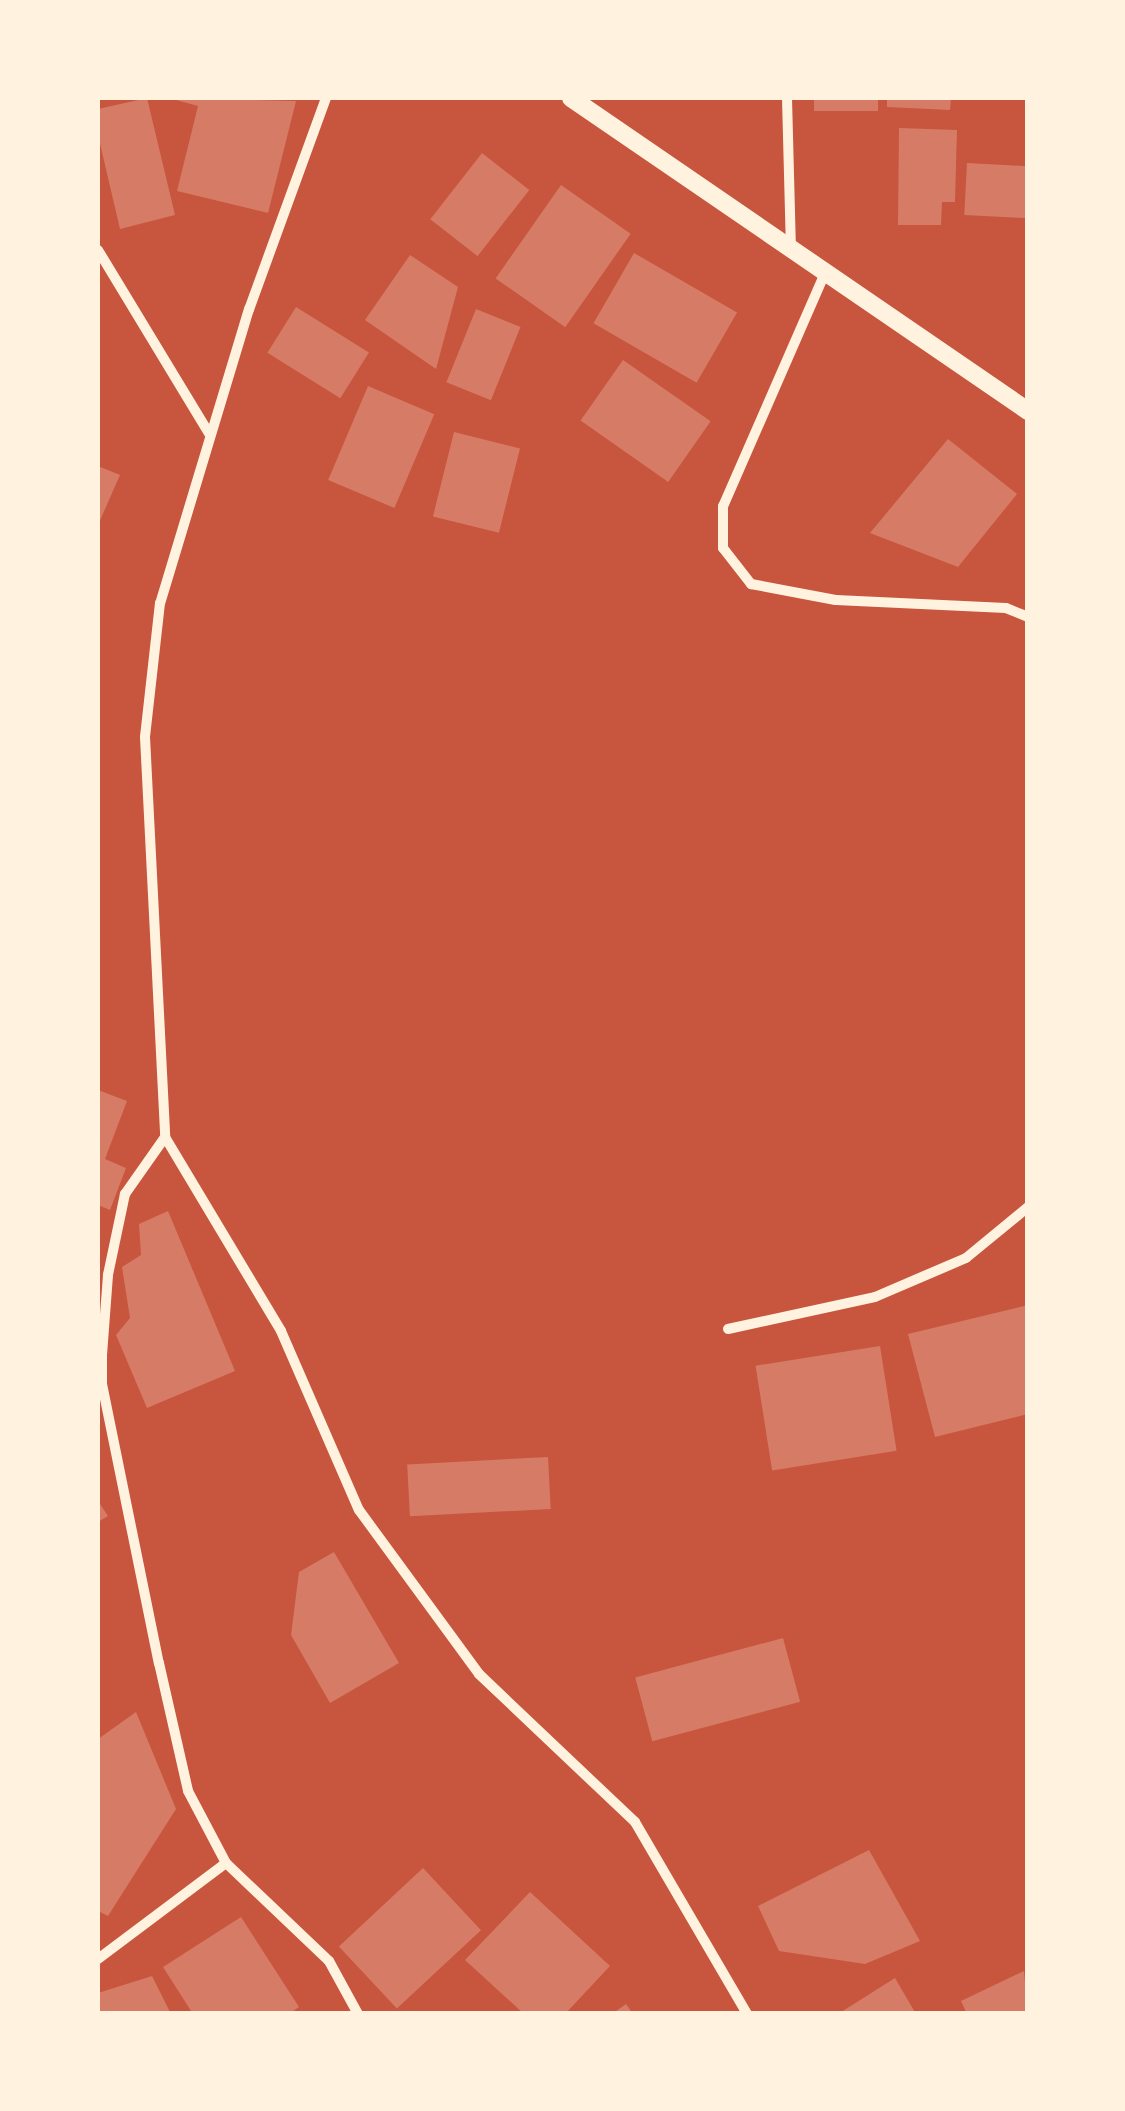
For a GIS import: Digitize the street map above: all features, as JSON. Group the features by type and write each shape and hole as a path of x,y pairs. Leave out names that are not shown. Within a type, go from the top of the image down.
{"street":[{"path":"326,98 209,433 160,603 145,736 165,1137 281,1332 360,1510 479,1674 635,1822 748,2014"},
{"path":"571,98 1028,411"},
{"path":"787,98 791,251"},
{"path":"98,250 209,433"},
{"path":"825,273 723,506 723,548 751,584 836,600 1006,608 1028,617"},
{"path":"165,1137 125,1194 108,1275 100,1353 102,1384 188,1790 226,1863 328,1961 358,2014"},
{"path":"728,1329 874,1297 966,1258 1028,1207"},
{"path":"99,1955 226,1863"}],"building":[{"path":"147,98 175,215 120,229 98,135 98,109"},
{"path":"169,98 296,101 268,213 177,191 198,106"},
{"path":"814,98 878,98 878,111 814,111"},
{"path":"887,98 951,98 950,110 887,107"},
{"path":"899,128 957,130 955,202 942,202 941,225 898,225"},
{"path":"482,153 529,190 478,256 430,219"},
{"path":"967,163 1028,166 1025,218 964,215"},
{"path":"561,185 631,234 565,327 496,278"},
{"path":"634,253 737,312 697,383 594,323"},
{"path":"410,255 458,287 436,369 365,320"},
{"path":"296,307 369,353 340,398 267,353"},
{"path":"476,309 521,327 491,400 446,382"},
{"path":"623,360 711,421 668,482 581,421"},
{"path":"368,386 434,414 394,508 328,480"},
{"path":"454,432 520,448 499,533 433,516"},
{"path":"948,439 1017,494 958,567 870,533"},
{"path":"98,466 120,475 98,525"},
{"path":"98,1090 127,1101 105,1159 126,1168 110,1210 98,1205"},
{"path":"168,1211 235,1371 147,1408 116,1335 130,1318 122,1267 141,1255 139,1224"},
{"path":"1028,1305 1028,1414 935,1437 908,1334"},
{"path":"880,1346 897,1451 772,1470 756,1366"},
{"path":"548,1457 551,1509 410,1516 407,1464"},
{"path":"98,1501 108,1516 98,1522"},
{"path":"334,1552 399,1663 330,1703 291,1635 299,1572"},
{"path":"783,1638 800,1702 652,1741 635,1678"},
{"path":"136,1712 176,1809 108,1916 98,1911 98,1739"},
{"path":"869,1850 920,1941 865,1964 779,1951 758,1906"},
{"path":"423,1868 481,1930 397,2009 339,1946"},
{"path":"530,1892 610,1966 565,2014 524,2014 465,1960"},
{"path":"241,1917 299,2007 289,2014 193,2014 163,1967"},
{"path":"1024,1971 1028,2014 967,2014 961,2001"},
{"path":"152,1976 171,2014 98,2014 98,1993"},
{"path":"895,1978 916,2014 838,2014"},
{"path":"626,2004 633,2014 612,2014"}]}
